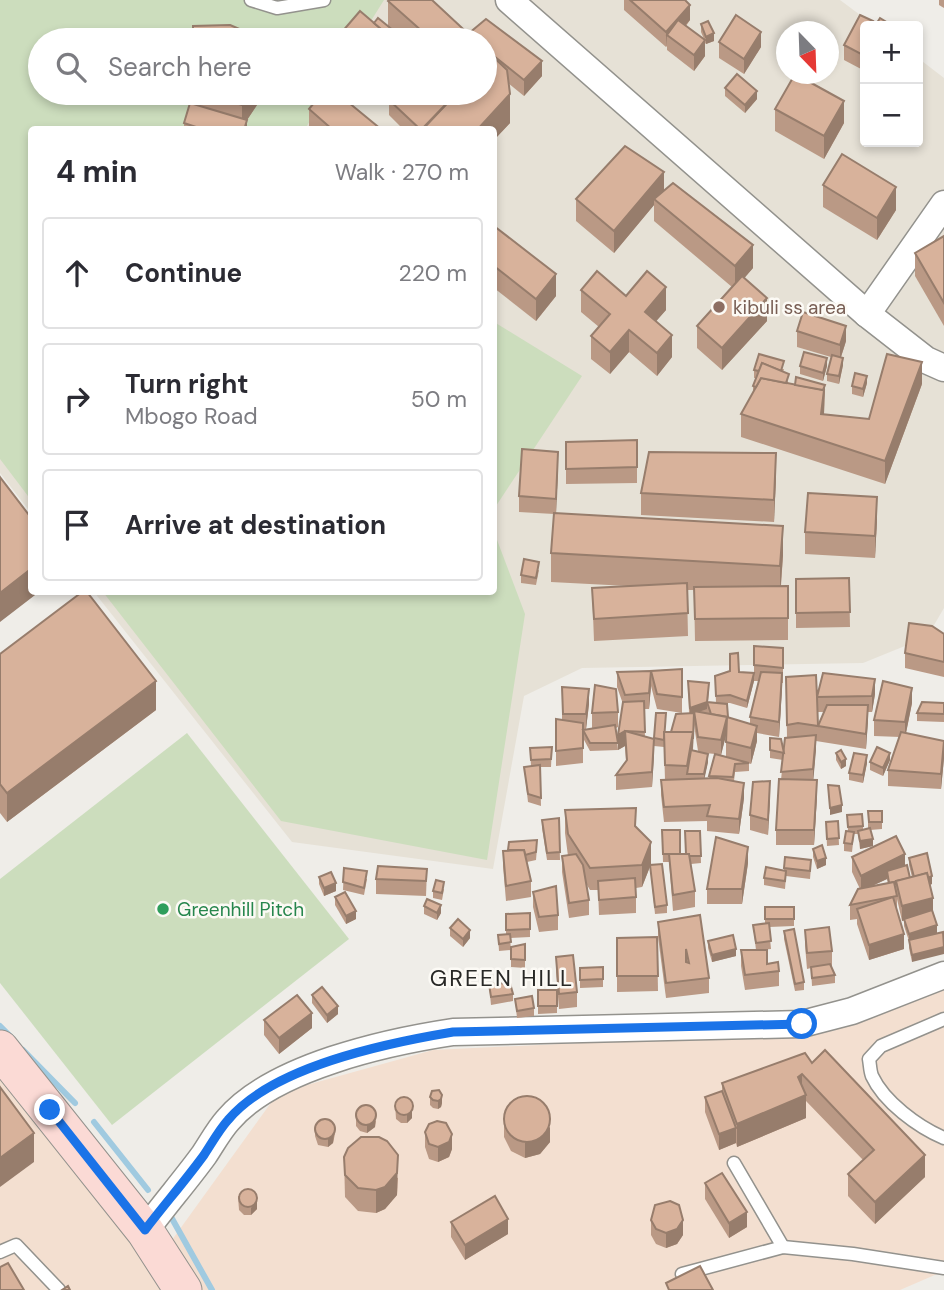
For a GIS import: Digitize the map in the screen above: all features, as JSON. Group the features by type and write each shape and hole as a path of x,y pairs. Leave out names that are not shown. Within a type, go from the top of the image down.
{"street":[{"path":"509,0 867,314 926,360 944,368"},
{"path":"867,314 944,204"},
{"path":"145,1230 229,1118 275,1084 356,1052 402,1040 453,1032 802,1024 852,1011 944,975"},
{"path":"0,1049 145,1230 183,1290"}],"lane":[{"path":"251,0 277,8 324,0"},
{"path":"944,1019 881,1046 869,1059 872,1076 908,1118 944,1138"},
{"path":"734,1163 783,1247"},
{"path":"0,1252 16,1245 59,1290"},
{"path":"682,1274 783,1247 853,1254 944,1268"}],"shaded area":[{"name":"kibuli ss area","path":"0,0 840,0 868,21 860,21 860,147 923,147 923,62 944,78 944,608 927,637 863,663 582,668 524,696 493,869 292,842 96,595 497,595 497,126 28,126 28,509 0,473"},
{"path":"944,984 944,1271 900,1290 0,1290 0,1075 159,1258 278,1093 433,1050 833,1031"}],"green space":[{"path":"0,0 384,0 366,28 28,28 28,105 320,105 307,126 28,126 28,496 0,459"},
{"path":"497,324 582,376 497,504"},
{"path":"497,540 525,614 487,860 281,821 105,595 497,595"},
{"name":"Greenhill Pitch","path":"187,733 349,939 112,1125 0,983 0,879"}],"building":[{"path":"432,0 462,28 418,28 388,1"},
{"path":"630,0 685,0 690,5 666,32"},
{"path":"360,11 380,28 345,28"},
{"path":"736,15 761,32 744,59 719,42"},
{"path":"860,15 873,21 860,21 860,53 844,45"},
{"path":"378,18 390,28 380,28 374,23"},
{"path":"486,19 542,61 524,80 497,59 497,28 475,28"},
{"path":"678,20 705,40 694,55 667,35"},
{"path":"708,21 714,33 706,37 701,24"},
{"path":"230,25 237,28 193,28"},
{"path":"497,60 507,70 510,94 481,126 426,126 446,105 497,105"},
{"path":"737,74 757,91 745,105 725,88"},
{"path":"789,84 813,84 844,101 824,136 775,109"},
{"path":"189,105 247,120 245,126 193,126 184,123"},
{"path":"312,105 352,105 377,126 328,126 309,109"},
{"path":"394,105 445,105 425,126 417,126"},
{"path":"625,146 664,172 614,231 576,199"},
{"path":"842,154 896,187 877,218 823,185"},
{"path":"673,183 753,245 735,266 654,199"},
{"path":"497,228 556,274 536,299 497,268"},
{"path":"944,236 944,303 915,253"},
{"path":"597,271 626,296 647,271 666,287 645,312 672,335 657,353 629,330 610,352 591,336 610,314 581,290"},
{"path":"742,276 767,298 722,348 697,326"},
{"path":"803,312 846,326 840,345 797,331"},
{"path":"804,352 827,358 823,373 800,366"},
{"path":"759,354 784,361 781,371 762,363 759,371 754,370"},
{"path":"887,354 922,362 885,461 741,414 761,378 824,390 821,414 869,419"},
{"path":"832,355 843,358 839,376 827,374"},
{"path":"762,363 789,374 786,383 761,378 756,387 753,386"},
{"path":"855,373 867,376 863,389 852,386"},
{"path":"796,377 825,385 823,390 795,385"},
{"path":"637,440 637,467 566,469 566,442"},
{"path":"522,449 558,452 556,499 519,496"},
{"path":"649,452 776,453 774,500 641,493"},
{"path":"0,477 28,514 28,571 0,593"},
{"path":"808,493 877,497 875,536 805,532"},
{"path":"554,513 783,526 780,566 551,553"},
{"path":"524,559 539,562 536,578 521,575"},
{"path":"849,578 850,612 796,613 796,579"},
{"path":"687,583 688,613 594,619 592,588"},
{"path":"788,586 788,618 695,619 694,587"},
{"path":"78,595 89,595 156,681 7,793 0,784 0,654"},
{"path":"909,623 932,626 944,634 944,662 905,653"},
{"path":"754,646 783,648 783,668 754,665"},
{"path":"738,653 739,672 754,673 747,701 730,695 716,696 715,676 730,671 730,654"},
{"path":"682,669 682,697 657,694 651,671"},
{"path":"651,671 649,693 625,695 617,672"},
{"path":"761,672 782,673 779,722 750,717"},
{"path":"823,673 875,679 872,696 817,697"},
{"path":"816,675 818,726 798,723 787,725 786,677"},
{"path":"688,681 709,683 707,702 690,708"},
{"path":"883,681 912,688 905,722 874,720"},
{"path":"595,685 616,689 618,712 592,713"},
{"path":"562,687 589,689 586,714 563,714"},
{"path":"644,701 645,732 625,731 618,735 623,702"},
{"path":"707,702 727,704 728,717 711,714"},
{"path":"922,702 944,703 944,714 917,713"},
{"path":"827,705 868,705 866,734 818,726"},
{"path":"694,711 727,717 721,740 698,737"},
{"path":"656,713 666,713 664,740 654,738"},
{"path":"694,713 693,739 693,732 671,732 676,714"},
{"path":"727,717 757,726 751,748 726,742"},
{"path":"556,719 583,723 583,748 556,751"},
{"path":"615,725 618,743 590,743 583,730"},
{"path":"625,731 654,739 652,772 616,775 627,760"},
{"path":"664,732 693,732 687,766 665,765"},
{"path":"901,732 944,741 941,774 888,770"},
{"path":"816,735 813,769 781,772 785,738"},
{"path":"770,738 781,739 784,753 770,750"},
{"path":"552,747 551,759 531,760 530,748"},
{"path":"877,747 890,753 883,768 870,762"},
{"path":"691,750 708,754 704,774 687,774"},
{"path":"841,750 846,759 841,762 836,753"},
{"path":"854,753 867,755 863,775 849,773"},
{"path":"715,754 749,763 735,764 733,777 709,776"},
{"path":"540,765 541,798 528,794 524,767"},
{"path":"717,778 744,783 739,819 707,816 710,805 664,807 661,780"},
{"path":"779,779 817,780 814,830 776,830"},
{"path":"770,781 768,820 750,815 753,782"},
{"path":"828,785 839,786 842,805 830,808"},
{"path":"636,808 635,826 651,842 642,865 590,868 568,834 565,810"},
{"path":"868,811 882,811 882,822 869,822"},
{"path":"862,814 863,826 848,827 847,815"},
{"path":"559,818 560,852 547,853 542,820"},
{"path":"838,821 839,838 827,839 826,822"},
{"path":"870,828 873,839 860,841 858,831"},
{"path":"662,830 680,830 680,854 663,854"},
{"path":"685,831 700,831 701,856 686,854"},
{"path":"846,831 854,832 852,844 844,843"},
{"path":"896,836 905,854 861,876 852,857"},
{"path":"716,837 748,847 742,889 707,889"},
{"path":"537,840 536,852 525,855 524,850 508,850 509,842"},
{"path":"822,845 826,858 817,861 813,849"},
{"path":"524,850 531,881 506,886 503,851"},
{"path":"927,853 932,876 928,878 927,873 914,877 909,858"},
{"path":"576,854 583,865 589,900 569,903 562,856"},
{"path":"669,854 689,854 695,891 673,895"},
{"path":"785,857 811,860 810,871 784,868"},
{"path":"662,864 667,905 655,907 650,865"},
{"path":"907,865 910,878 896,881 896,884 889,883 887,871"},
{"path":"378,866 427,869 426,881 376,879"},
{"path":"766,867 786,871 785,881 764,878"},
{"path":"344,868 367,871 364,888 343,882"},
{"path":"331,872 336,883 324,888 319,877"},
{"path":"927,873 933,898 902,906 896,881"},
{"path":"635,878 636,897 599,900 598,881"},
{"path":"436,880 444,882 442,893 433,891"},
{"path":"894,882 897,896 850,905 858,889"},
{"path":"556,886 558,915 539,917 533,892"},
{"path":"345,892 356,911 346,916 335,897"},
{"path":"893,897 904,934 869,945 857,909"},
{"path":"427,899 441,905 437,913 424,906"},
{"path":"765,907 794,907 794,919 765,919"},
{"path":"932,910 937,925 909,934 904,919"},
{"path":"530,913 530,929 506,930 506,914"},
{"path":"700,915 709,978 666,983 658,922"},
{"path":"458,919 470,930 463,939 450,928"},
{"path":"769,923 771,941 756,943 753,925"},
{"path":"829,927 832,951 807,953 805,930"},
{"path":"794,929 804,982 795,984 784,931"},
{"path":"943,932 944,947 912,955 909,940"},
{"path":"510,934 511,942 499,944 498,935"},
{"path":"733,935 736,949 712,955 708,941"},
{"path":"657,937 658,976 617,976 617,938"},
{"path":"525,944 525,960 511,959 511,947"},
{"path":"741,950 767,950 767,964 778,962 779,971 745,975"},
{"path":"573,955 577,992 559,994 556,957"},
{"path":"830,964 835,975 812,978 811,967"},
{"path":"603,967 603,979 580,980 580,968"},
{"path":"510,983 513,994 491,997 489,984"},
{"path":"322,987 338,1006 327,1015 312,995"},
{"path":"538,990 557,990 557,1006 538,1006"},
{"path":"297,995 312,1013 279,1038 264,1020"},
{"path":"532,996 534,1008 517,1011 515,999"},
{"path":"825,1050 925,1155 875,1202 848,1174 874,1150 802,1074 798,1077 806,1095 737,1124 722,1083 805,1053 812,1063"},
{"path":"0,1087 34,1133 0,1158"},
{"path":"439,1090 441,1099 433,1100 430,1097 432,1091"},
{"path":"722,1091 736,1128 719,1134 705,1097"},
{"path":"527,1096 543,1103 550,1119 543,1135 527,1142 511,1135 504,1119 511,1103"},
{"path":"404,1097 410,1100 413,1106 410,1112 404,1115 398,1112 395,1106 398,1100"},
{"path":"366,1105 373,1108 376,1115 373,1122 366,1125 359,1122 356,1115 359,1108"},
{"path":"325,1119 332,1122 335,1129 332,1136 325,1139 318,1136 315,1129 318,1122"},
{"path":"437,1121 446,1123 452,1134 449,1142 438,1147 429,1144 425,1132 429,1124"},
{"path":"361,1137 379,1137 387,1141 398,1155 397,1173 385,1187 376,1190 358,1188 345,1175 344,1157 348,1148"},
{"path":"722,1173 747,1212 729,1223 705,1183"},
{"path":"244,1189 252,1189 257,1198 255,1205 244,1207 239,1202 239,1194"},
{"path":"495,1196 508,1219 465,1245 451,1222"},
{"path":"670,1201 679,1205 683,1220 677,1229 666,1233 656,1229 651,1220 655,1205"},
{"path":"8,1263 24,1290 0,1290 0,1267"},
{"path":"700,1266 713,1290 669,1290 666,1283"}],"waterway":[{"path":"0,1026 11,1037"},
{"path":"23,1050 75,1103"},
{"path":"94,1122 148,1190"},
{"path":"170,1215 212,1290"}],"place":[{"name":"kibuli ss area","path":"719,307"},
{"name":"Greenhill Pitch","path":"163,909"}],"district":[{"name":"GREEN HILL","path":"502,978"}],"route":[{"path":"50,1110 145,1230 229,1118 275,1084 356,1052 402,1040 453,1032 802,1024"}]}
